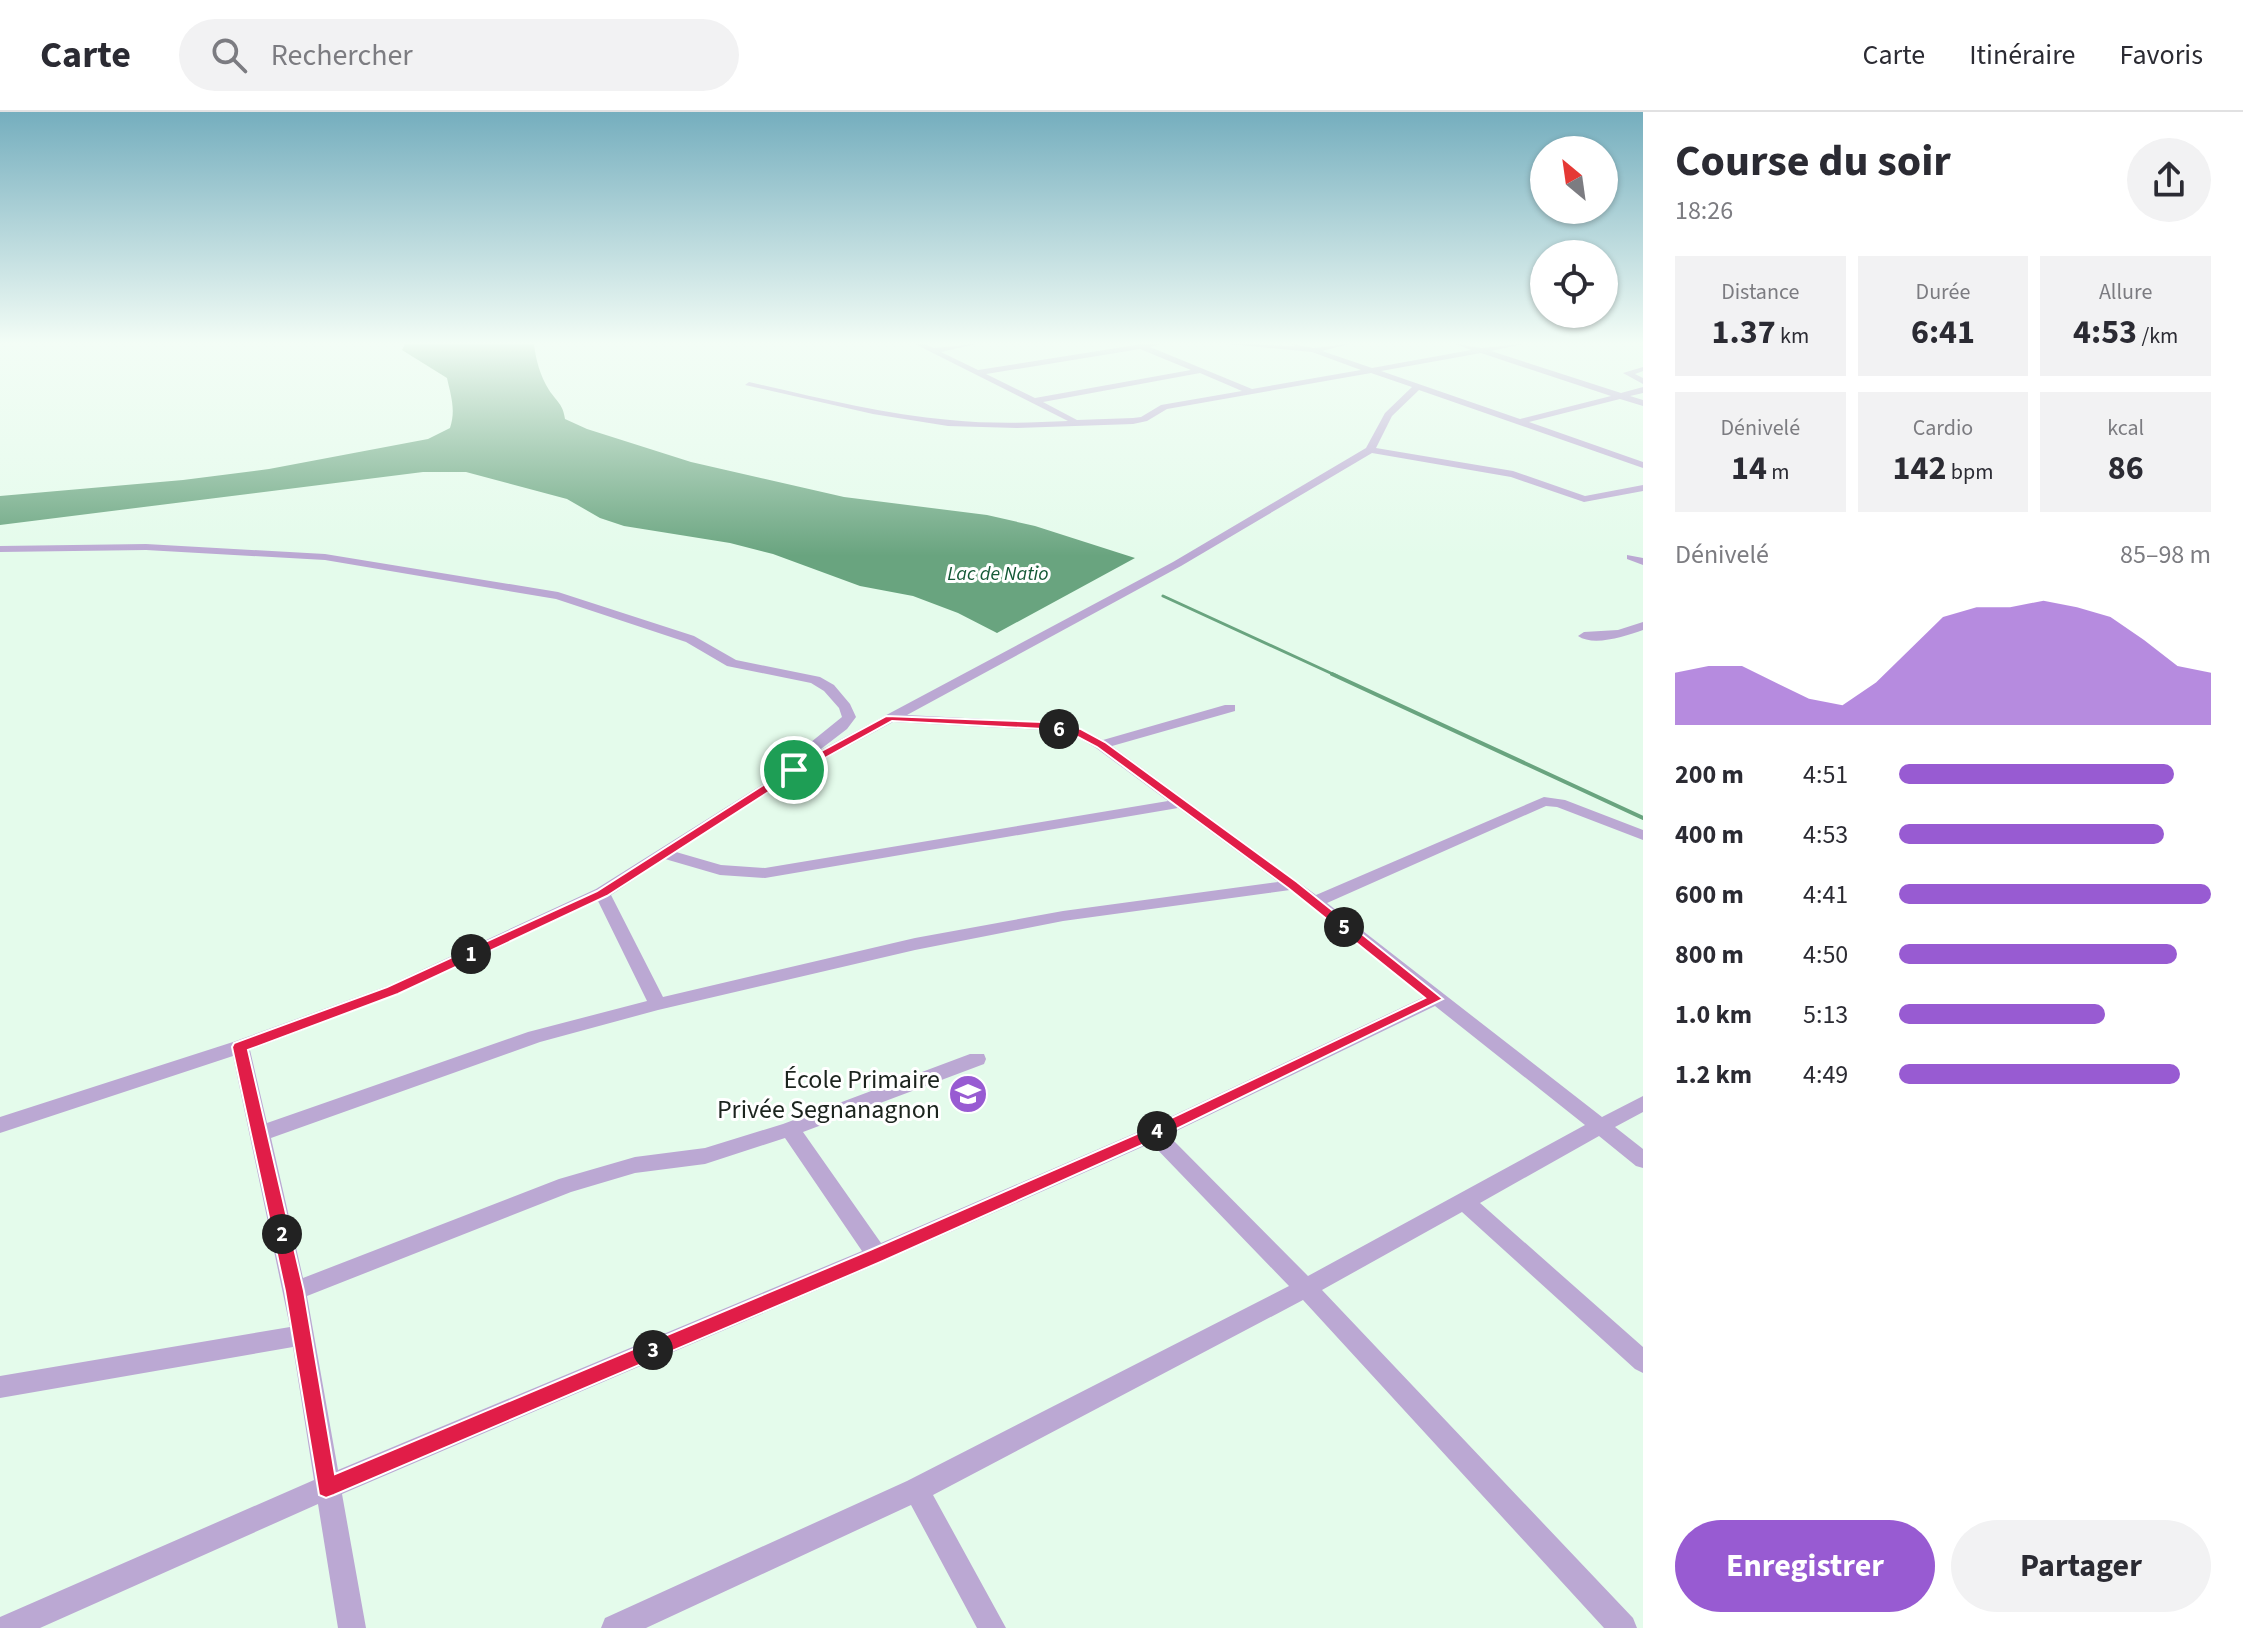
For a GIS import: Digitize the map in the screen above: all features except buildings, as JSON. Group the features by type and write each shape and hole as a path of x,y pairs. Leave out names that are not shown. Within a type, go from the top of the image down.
{"street":[{"path":"893,415 949,423 1133,421 1151,415"},
{"path":"1063,415 1078,422"},
{"path":"0,1125 240,1047 393,990 602,893 794,770 1177,564 1370,450 1388,415"},
{"path":"1499,415 1643,465"},
{"path":"1520,422 1546,415"},
{"path":"1370,450 1513,474 1584,499 1643,488"},
{"path":"0,549 146,547 325,557 558,596 663,628 690,639 732,663 815,680 829,688 849,717 842,726 807,751 794,770"},
{"path":"1643,553 1631,557 1643,562"},
{"path":"1584,636 1619,634 1643,626"},
{"path":"1101,745 1230,708"},
{"path":"890,718 1043,726 1077,732 1101,745 1293,885 1643,1160"},
{"path":"1313,903 1544,801 1560,803 1643,835"},
{"path":"664,854 720,870 765,873 1181,803"},
{"path":"259,1134 535,1037 658,1004 915,944 1063,916 1293,885"},
{"path":"602,893 658,1004"},
{"path":"8,1628 326,1488 877,1255 1154,1133 1435,999"},
{"path":"240,1047 295,1291 352,1628"},
{"path":"295,1291 566,1185 635,1165 705,1156 790,1129 977,1059"},
{"path":"615,1628 916,1490 1306,1288 1643,1103"},
{"path":"790,1129 877,1255"},
{"path":"1154,1133 1306,1288 1623,1628"},
{"path":"1464,1201 1643,1362"},
{"path":"0,1387 302,1335"},
{"path":"916,1490 992,1628"}],"water":[{"name":"Lac de Natio","path":"453,415 564,415 565,419 587,429 691,462 844,497 987,515 1035,526 1135,558 997,633 958,613 913,596 860,586 773,554 730,543 624,526 600,518 567,499 466,472 423,472 0,525 0,496 269,469 428,439 450,428"}],"waterway":[{"path":"1163,596 1337,676"},
{"path":"1332,674 1643,818"}],"place":[{"name":"École Primaire Privée Segnanagnon","path":"968,1094"}],"route":[{"path":"890,718 1043,726 1077,732 1101,745 1293,885 1435,999 1154,1133 877,1255 326,1488 295,1291 240,1047 393,990 602,893 794,770 890,718"}]}
